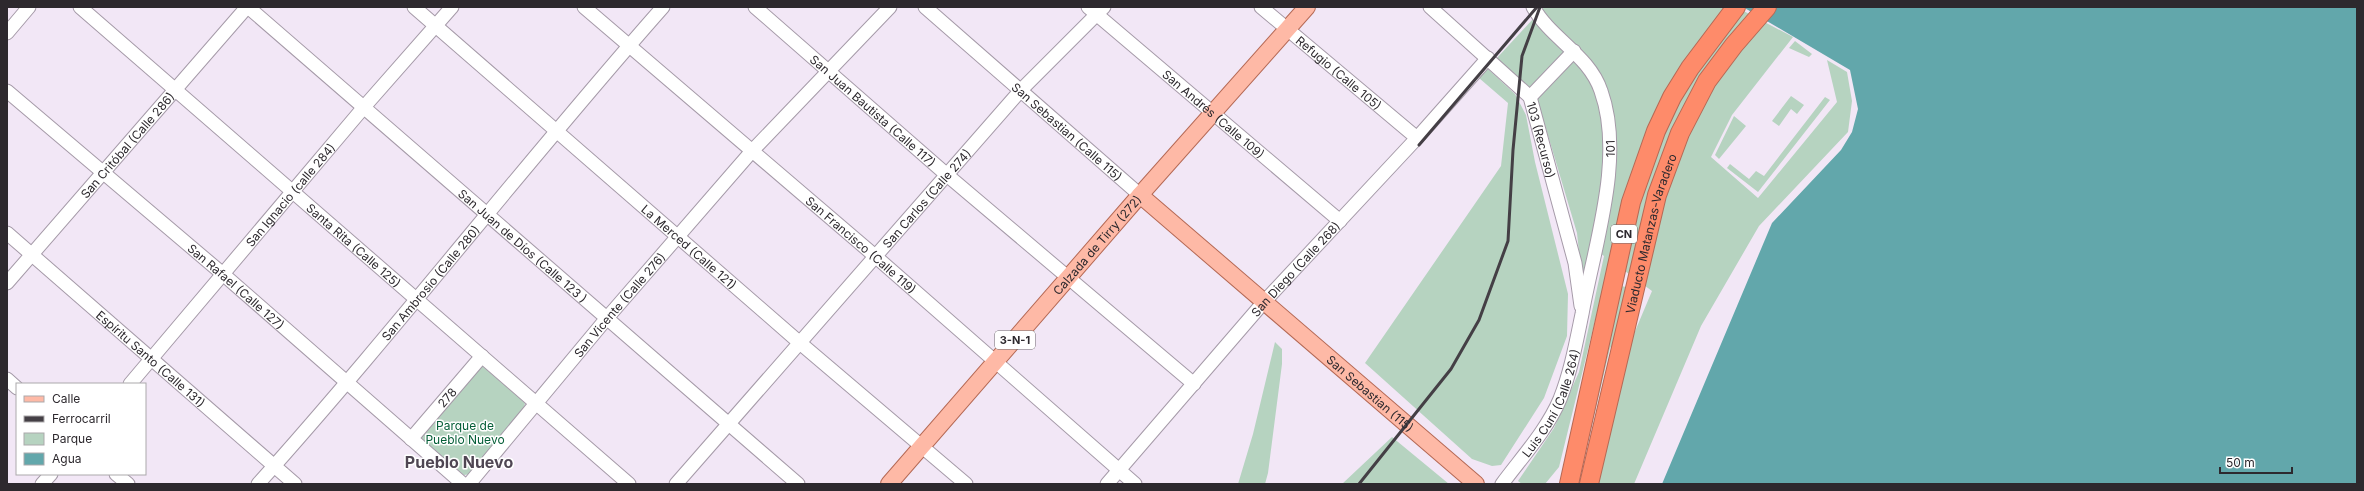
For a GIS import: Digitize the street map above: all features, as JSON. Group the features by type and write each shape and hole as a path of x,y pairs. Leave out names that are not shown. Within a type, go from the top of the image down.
{"highway":[{"name":"Viaducto Matanzas-Varadero","path":"1589,484 1657,195 1680,133 1707,81 1751,24 1767,7"},
{"name":"Viaducto Matanzas-Varadero","path":"1568,481 1631,202 1656,130 1672,97 1733,10"}],"main road":[{"name":"Calzada de Tirry (272)","path":"889,484 1140,195 1307,7"},
{"name":"San Sebastian (Calle 115)","path":"1140,195 1263,303"},
{"name":"San Sebastian (115)","path":"1263,303 1476,484"}],"street":[{"path":"7,33 29,7"},
{"name":"Santa Rita (Calle 125)","path":"80,7 629,484"},
{"name":"San Critóbal (Calle 286)","path":"7,283 248,7"},
{"name":"San Juan de Díos (Calle 123 )","path":"248,7 798,484"},
{"name":"La Merced (Calle 121)","path":"414,7 800,343 966,484"},
{"name":"San Ignacio (calle 284)","path":"131,383 224,275 364,107 452,7"},
{"name":"San Francisco (Calle 119)","path":"584,7 875,256 995,363 1135,484"},
{"name":"San Ambrosio (Calle 280)","path":"258,484 417,299 556,130 629,45 664,7"},
{"name":"San Juan Bautista (Calle 117)","path":"755,7 947,175 1194,384"},
{"name":"San Vicente (Calle 276)","path":"468,484 607,318 752,151 890,7"},
{"name":"San Sebastian (Calle 115)","path":"925,7 1140,195"},
{"name":"Refugio (Calle 105)","path":"1261,7 1418,138"},
{"name":"103 (Recurso)","path":"1430,7 1530,97 1575,263 1582,314"},
{"name":"101","path":"1533,7 1545,22 1590,69 1601,90 1611,127 1606,196 1592,272 1582,314"},
{"name":"San Carlos (Calle 274)","path":"676,484 1021,90 1096,10"},
{"name":"San Andrés (Calle 109)","path":"1096,10 1340,221"},
{"path":"1530,97 1574,51"},
{"name":"San Diego (Calle 268)","path":"1107,484 1263,303 1418,138 1488,58"},
{"name":"San Rafael (Calle 127)","path":"7,91 224,275 463,484"},
{"name":"Espíritu Santo (Calle 131)","path":"7,233 295,484"},
{"name":"Luis Cuní (Calle 264)","path":"1502,484 1545,427 1560,400 1577,345 1582,314"},
{"name":"278","path":"411,439 482,356"},
{"path":"7,379 16,387"},
{"path":"42,484 50,475"},
{"path":"117,475 128,484"}],"green space":[{"path":"1544,7 1736,7 1793,37 1732,115 1711,157 1758,198 1837,102 1827,60 1847,72 1852,101 1848,132 1759,226 1701,326 1634,484 1597,484 1628,348 1652,291 1610,260 1559,467 1545,484 1522,484 1518,481 1554,428 1579,372 1604,256 1593,248 1583,290 1577,233 1536,95 1496,59"},
{"path":"1795,41 1812,54 1809,57 1789,48"},
{"path":"1488,69 1515,94 1526,115 1535,162 1568,294 1567,336 1544,398 1501,465 1492,466 1472,459 1365,363 1501,166 1508,103 1479,78"},
{"path":"1791,96 1804,105 1797,114 1791,109 1779,126 1772,121"},
{"path":"1825,97 1830,100 1758,192 1727,168 1730,164 1749,179 1756,171 1764,176"},
{"path":"1734,116 1746,126 1719,159 1715,155"},
{"path":"1621,286 1626,287 1616,340 1610,348 1578,484 1575,484"},
{"path":"1275,342 1282,349 1282,364 1268,473 1265,484 1238,484 1253,434"},
{"name":"Parque de Pueblo Nuevo","path":"481,365 525,402 524,412 471,474 464,475 419,438"},
{"path":"1392,437 1449,484 1342,484"}],"water":[{"path":"1743,7 2357,7 2357,484 1662,484 1772,223 1841,150 1852,132 1858,109 1850,70"}],"railway":[{"path":"1419,145 1537,7"},
{"path":"1359,484 1451,369 1479,320 1508,241 1513,150 1522,56 1540,7"}],"district":[{"name":"Pueblo Nuevo","path":"459,462"}]}
